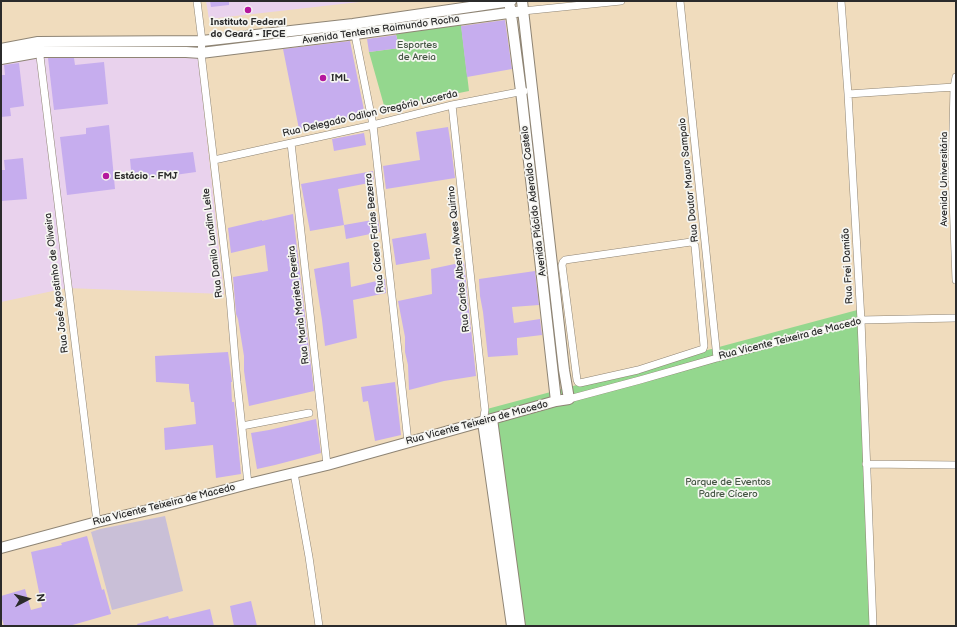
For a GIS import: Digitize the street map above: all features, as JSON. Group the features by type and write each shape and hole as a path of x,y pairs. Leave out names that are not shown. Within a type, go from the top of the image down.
{"street":[{"name":"Rua Danilo Landim Leite","path":"197,1 202,41 201,53 230,298 248,484"},
{"name":"Avenida Tentente Raimundo Rocha","path":"1,49 202,41 353,24 510,1"},
{"name":"Avenida Plácido Aderaldo Castelo","path":"510,1 556,401"},
{"path":"522,6 621,1"},
{"name":"Rua Doutor Mauro Sampaio","path":"680,1 717,358"},
{"name":"Rua Frei Damião","path":"841,1 861,320 872,626"},
{"name":"Avenida Tentente Raimundo Rocha","path":"1,59 39,47 201,53 354,34 511,12 522,6"},
{"name":"Avenida Plácido Aderaldo Castelo","path":"522,6 569,399"},
{"name":"Rua Cícero Farias Bezerra","path":"353,24 373,125 408,442"},
{"name":"Rua José Agostinho de Oliveira","path":"39,47 97,522"},
{"name":"Avenida Universitária","path":"956,77 954,87 956,280"},
{"path":"848,94 954,87"},
{"name":"Rua Delegado Odilon Gregório Lacerda","path":"214,160 373,125 452,105 532,89"},
{"name":"Rua Carlos Alberto Alves Quirino","path":"452,105 487,421"},
{"name":"Rua Maria Marieta Pereira","path":"290,144 327,465"},
{"path":"691,242 695,246 704,347 703,349 638,370 580,383 578,382 563,272 563,262 565,260 691,242"},
{"path":"541,266 552,264"},
{"name":"Rua Vicente Teixeira de Macedo","path":"1,548 97,522 327,465 556,401 569,399 861,320 956,318"},
{"path":"638,370 640,380"},
{"path":"242,426 309,413"},
{"path":"487,421 514,608 520,626"},
{"path":"866,464 956,465"},
{"path":"294,473 319,626"},
{"path":"512,626 514,608"}],"shaded area":[{"name":"Instituto Federal do Ceará - IFCE","path":"206,1 368,1 209,19"},
{"name":"Estácio - FMJ","path":"40,55 198,57 224,294 67,288 1,302 1,63"},
{"path":"165,516 183,591 112,610 91,532"}],"green space":[{"name":"Esportes de Areia","path":"461,24 469,91 385,109 369,52 399,48 396,34"},
{"name":"Parque de Eventos Padre Cícero","path":"861,309 873,626 520,626 494,429 487,409"}],"building":[{"path":"210,1 229,1 229,5 211,7"},
{"path":"505,20 512,69 467,77 461,26"},
{"path":"396,35 400,48 369,52 367,39"},
{"name":"IML","path":"350,41 365,115 299,129 283,49"},
{"path":"48,58 74,58 75,65 104,62 108,104 54,110"},
{"path":"19,63 24,106 10,108 11,116 1,117 1,75 5,75 4,65"},
{"path":"109,125 115,189 67,195 60,137 86,134 86,128"},
{"path":"448,127 455,178 386,189 383,166 420,160 416,132"},
{"path":"364,133 366,145 334,151 332,139"},
{"path":"193,152 196,172 132,181 130,159"},
{"path":"23,158 27,199 1,201 1,170 5,170 4,160"},
{"path":"373,171 374,182 338,189 344,225 310,231 301,184"},
{"path":"293,214 314,391 249,406 244,371 244,356 236,314 233,277 268,271 265,245 231,253 228,228"},
{"path":"378,219 380,232 346,239 344,225"},
{"path":"426,233 430,259 396,265 392,239"},
{"path":"349,262 351,287 385,279 386,293 353,300 357,338 325,346 314,269"},
{"path":"464,262 476,376 444,381 409,390 405,337 398,301 432,294 431,269"},
{"path":"535,271 539,305 512,307 514,323 540,319 542,335 517,338 518,355 488,357 479,279"},
{"path":"228,352 232,382 232,402 234,402 241,474 216,478 213,445 165,450 164,428 196,424 194,402 191,402 189,384 156,382 155,356"},
{"path":"395,382 401,435 375,441 368,401 363,402 361,387"},
{"path":"316,419 321,453 257,469 251,433"},
{"path":"87,536 102,590 104,589 111,614 69,626 4,626 1,615 1,596 25,589 31,610 42,607 31,552 62,545 61,543"},
{"path":"251,601 257,626 234,626 230,606"},
{"path":"210,609 214,626 138,626 137,624 168,616 169,619"}],"place":[{"name":"Instituto Federal do Ceará - IFCE","path":"248,10"},
{"name":"IML","path":"323,78"},
{"name":"Estácio - FMJ","path":"106,176"}]}
